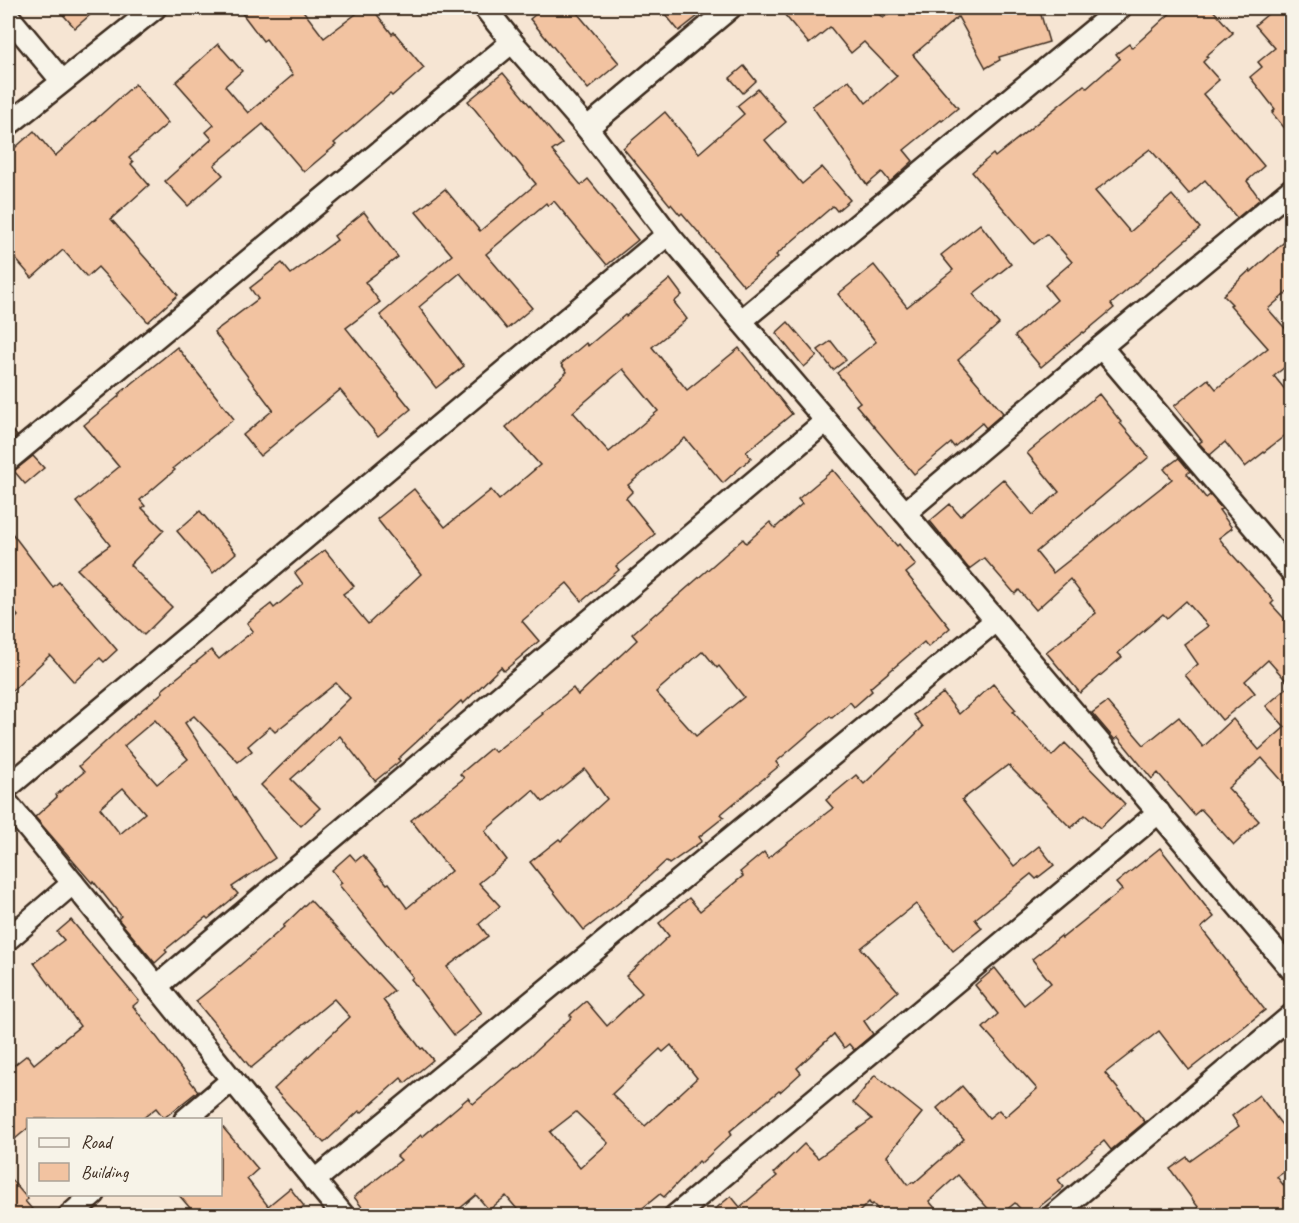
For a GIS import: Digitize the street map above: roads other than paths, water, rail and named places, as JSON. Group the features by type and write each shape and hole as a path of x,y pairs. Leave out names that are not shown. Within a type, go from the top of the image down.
{"street":[{"path":"8,125 154,8"},
{"path":"485,8 587,128 668,234 1292,970"},
{"path":"587,128 730,8"},
{"path":"741,321 1120,8"},
{"path":"8,16 62,81"},
{"path":"8,460 512,42"},
{"path":"905,513 1292,189"},
{"path":"8,786 668,234"},
{"path":"1101,347 1292,572"},
{"path":"156,987 826,421"},
{"path":"314,1181 995,621"},
{"path":"8,804 344,1215"},
{"path":"675,1215 1159,812"},
{"path":"8,939 74,883"},
{"path":"1053,1215 1292,1015"},
{"path":"186,1118 232,1080"},
{"path":"69,1215 92,1196"}]}
